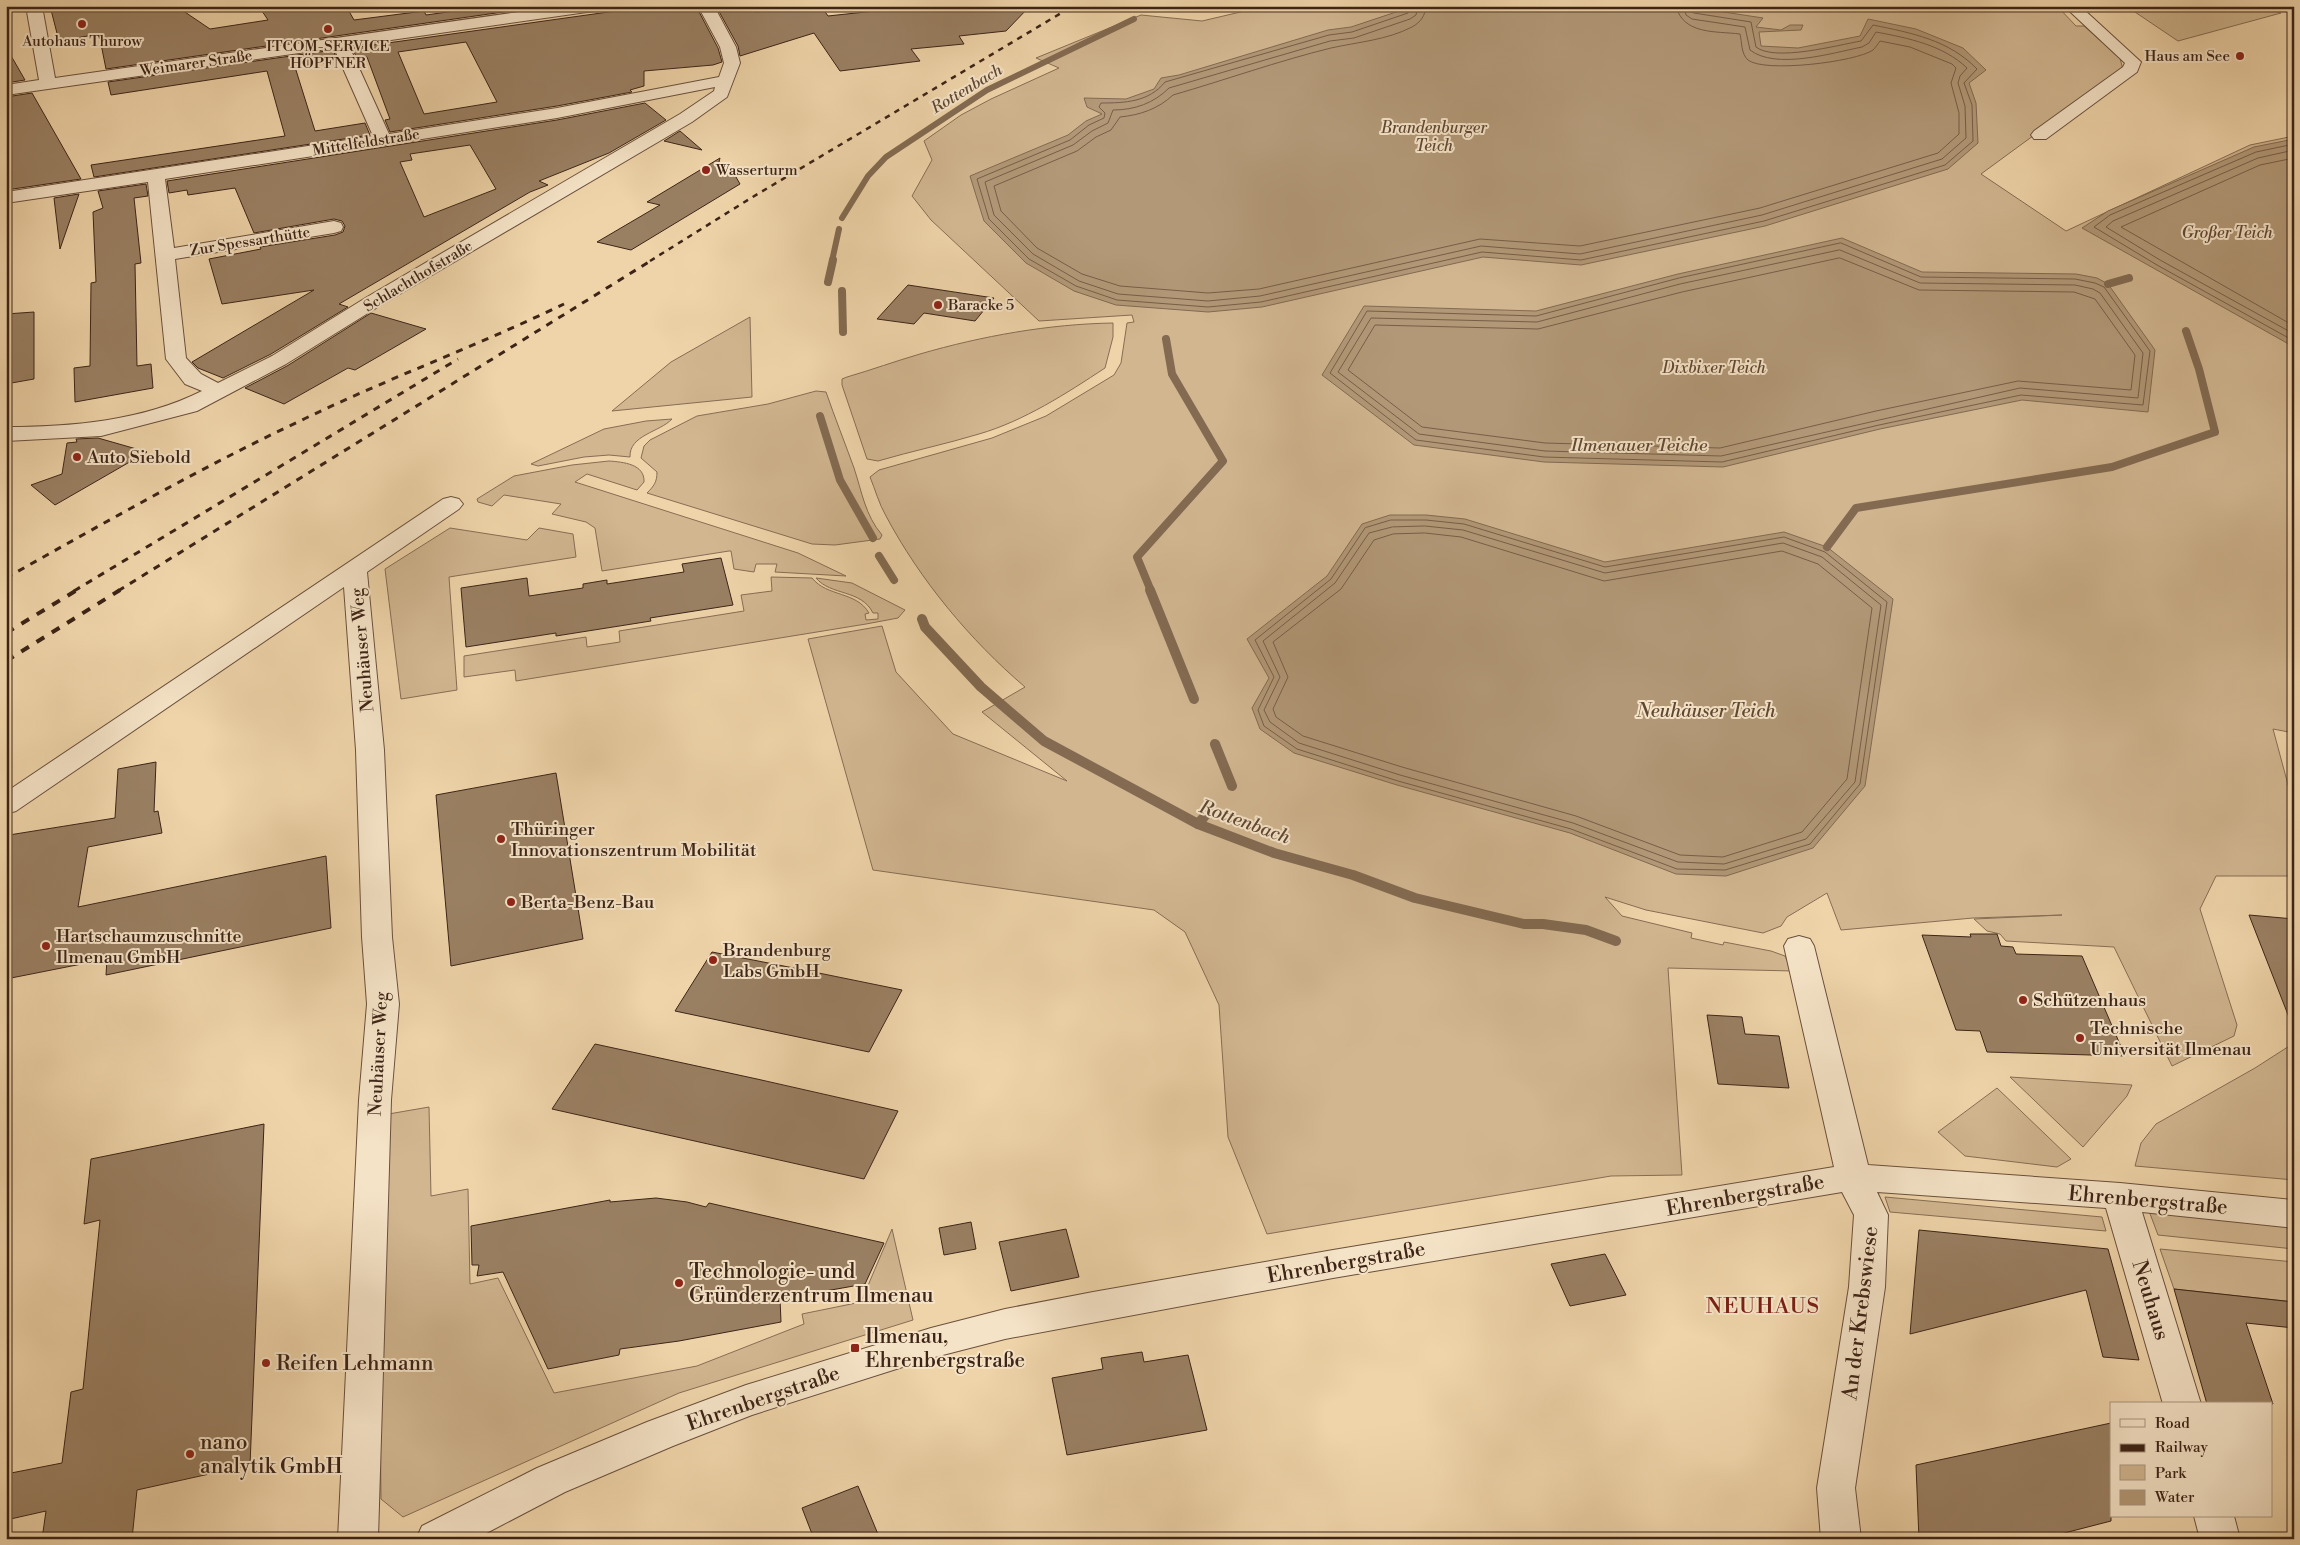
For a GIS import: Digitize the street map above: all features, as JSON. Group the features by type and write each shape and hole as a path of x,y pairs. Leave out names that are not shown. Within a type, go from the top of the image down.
{"street":[{"path":"34,6 48,84"},
{"name":"Weimarer Straße","path":"6,90 556,9 594,6"},
{"name":"Schlachthofstraße","path":"6,434 36,434 101,428 190,406 279,360 374,301 686,118 721,93 732,63 728,47 706,6"},
{"path":"2040,135 2131,69 2133,62 2071,6"},
{"path":"339,42 383,140"},
{"name":"Mittelfeldstraße","path":"6,198 616,103 688,86 725,80"},
{"name":"Zur Spessarthütte","path":"156,175 176,359 193,378 219,391"},
{"name":"Zur Spessarthütte","path":"165,255 334,227"},
{"name":"Neuhäuser Weg","path":"6,805 451,504"},
{"name":"Neuhäuser Weg","path":"355,570 370,750 377,937 383,1004 375,1110 358,1539"},
{"name":"An der Krebswiese","path":"1799,946 1850,1158 1852,1177 1871,1215 1867,1287 1836,1488 1841,1539"},
{"name":"Ehrenbergstraße","path":"436,1539 551,1480 746,1401 950,1338 1005,1324 1192,1289 1852,1177 2120,1196 2294,1214"},
{"name":"Neuhaus","path":"2120,1196 2181,1402"},
{"path":"2215,1518 2220,1539"}],"green space":[{"name":"Ilmenauer Teiche","path":"1266,6 2057,6 2076,26 2084,26 2120,58 2123,70 1981,174 2066,231 2250,145 2294,136 2294,733 2273,729 2294,807 2294,876 2216,876 2200,909 2237,1025 2234,1036 2172,1066 2114,947 2006,941 2000,934 1987,931 1974,919 2062,915 1973,918 1841,930 1827,893 1787,917 1781,926 1763,933 1646,910 1605,897 1622,916 1692,933 1691,938 1723,945 1724,942 1771,951 1785,956 1792,971 1668,968 1682,1175 1611,1176 1267,1234 1228,1137 1219,1005 1185,932 1154,910 873,870 808,639 882,626 896,672 953,734 1067,781 982,712 1025,687 966,629 930,586 899,540 879,502 870,477 879,470 992,438 1046,416 1114,375 1121,363 1127,323 1134,322 1132,315 1039,321 931,220 912,196 932,160 924,141 961,115 1059,68 1036,58 1141,15 1202,21"},
{"path":"2126,6 2263,6 2281,13 2178,41"},
{"path":"750,317 752,397 612,411 671,362"},
{"path":"1113,323 1113,337 1105,368 1045,406 1012,422 979,434 878,461 867,459 842,385 842,379 920,354 991,337 1065,326"},
{"path":"816,391 826,392 868,511 882,535 880,539 835,545 812,544 647,493 655,484 657,475 657,472 641,458 644,446 650,440 697,416 768,404"},
{"path":"672,419 634,444 630,457 609,455 584,457 538,466 531,464 604,429 646,421"},
{"path":"609,461 626,463 637,468 641,471 644,482 637,490 587,474 575,482 798,553 846,576 775,572 777,564 756,564 754,572 734,569 731,551 602,571 595,528 586,522 552,514 561,504 504,495 492,506 478,502 477,499 514,476 572,465"},
{"path":"450,528 527,540 539,528 573,534 576,557 449,577 457,690 401,699 385,569"},
{"path":"771,577 812,578 825,588 857,601 869,613 865,614 866,620 878,619 878,613 873,613 868,605 854,596 830,588 816,578 852,583 905,610 898,618 866,624 516,681 515,670 464,677 464,656 586,637 587,647 620,642 619,631 744,611 741,595 772,591"},
{"path":"2294,1043 2294,1180 2135,1166 2141,1143 2156,1124 2255,1068"},
{"path":"2010,1077 2132,1085 2127,1096 2083,1147"},
{"path":"1997,1088 2071,1159 2057,1167 1965,1156 1938,1132"},
{"path":"429,1107 431,1196 468,1189 470,1284 498,1278 554,1393 697,1366 804,1324 802,1314 861,1302 892,1229 913,1320 679,1393 403,1517 381,1499 377,1116"},
{"path":"1885,1197 2102,1217 2106,1231 1890,1212"},
{"path":"2149,1211 2294,1225 2294,1249 2158,1235"},
{"path":"2160,1249 2294,1262 2294,1302 2174,1289"}],"water":[{"name":"Brandenburger Teich","path":"1414,6 1685,6 1763,18 1756,27 1781,30 1790,25 1803,25 1801,30 1759,32 1761,46 1798,48 1860,36 1868,19 1916,29 1963,48 1986,70 1969,83 1976,103 1978,143 1948,169 1765,226 1581,265 1483,257 1262,307 1208,312 1116,305 1074,291 1026,263 984,221 970,176 1068,135 1086,121 1102,114 1087,107 1084,98 1126,99 1154,89 1161,78 1179,75 1328,30 1351,27"},
{"name":"Großer Teich","path":"2294,139 2294,347 2082,228 2108,211 2254,147"},
{"name":"Dixbixer Teich","path":"1842,238 1922,272 2076,274 2097,278 2108,284 2155,350 2148,412 2022,400 1880,429 1723,467 1544,462 1414,445 1322,375 1364,306 1536,311 1678,274"},
{"name":"Neuhäuser Teich","path":"1390,515 1426,515 1465,519 1605,562 1784,532 1827,547 1893,599 1865,786 1813,848 1726,876 1676,874 1570,833 1397,785 1294,753 1260,729 1252,708 1269,678 1247,639 1327,576 1362,524"}],"building":[{"path":"50,6 176,6 210,29 268,20 262,11 293,6 346,6 354,20 424,11 426,15 490,6 507,6 510,11 106,69 99,34 59,41"},
{"path":"651,6 696,6 718,48 722,62 713,65 644,71 644,86 630,90 632,92 557,106 390,132 385,120 390,119 367,57 357,58 352,48","holes":["466,42 497,102 424,114 398,52"]},
{"path":"716,6 751,6 755,12 821,6 828,16 921,6 1030,6 1006,31 959,36 964,44 911,49 920,61 840,71 814,33 740,56 738,46"},
{"path":"6,47 25,80 6,83"},
{"path":"333,50 338,61 295,67 315,131 365,123 370,135 94,177 91,165 285,136 267,71 111,95 108,82"},
{"path":"32,93 81,179 6,190 6,97"},
{"path":"645,103 666,120 609,153 539,181 548,185 530,192 339,304 348,307 271,354 223,378 198,368 192,362 314,290 222,304 209,259 261,249 260,247 335,235 343,232 345,226 342,221 334,219 254,233 235,188 188,195 187,190 169,193 167,181 557,120","holes":["470,145 496,189 424,217 400,162 412,160 410,154"]},
{"path":"680,131 702,150 664,141"},
{"path":"720,158 717,170 728,163 740,184 631,250 597,242 660,205 647,202"},
{"path":"146,184 148,196 134,198 141,263 135,264 137,366 151,364 153,388 75,402 74,368 90,366 91,283 96,282 93,212 103,208 98,191"},
{"path":"79,194 60,249 54,198"},
{"name":"Baracke 5","path":"908,285 994,298 975,321 924,313 914,324 877,319"},
{"path":"34,312 34,379 6,384 6,314"},
{"path":"371,313 426,329 355,370 348,368 284,404 245,388 287,366"},
{"path":"98,438 147,452 55,505 31,485 62,474 67,443 77,442 76,439"},
{"path":"721,558 733,605 650,618 651,621 556,636 556,633 466,647 461,588 527,578 529,596 583,588 583,584 607,580 607,584 684,572 682,564"},
{"path":"156,762 154,812 158,811 162,833 88,847 78,907 326,856 331,928 106,975 107,959 6,979 6,850 9,835 115,818 118,769"},
{"name":"Berta-Benz-Bau","path":"556,773 583,939 451,966 436,795"},
{"path":"2249,915 2294,919 2294,1024 2292,1025"},
{"name":"Schützenhaus","path":"1970,934 1997,934 2001,946 2013,947 2016,954 2082,956 2125,1056 1987,1052 1980,1031 1956,1030 1922,935 1971,937"},
{"path":"712,952 902,990 869,1052 675,1011"},
{"path":"1707,1015 1742,1017 1745,1034 1779,1036 1789,1088 1718,1084"},
{"path":"595,1044 898,1111 864,1179 552,1109"},
{"path":"264,1124 250,1465 137,1490 132,1539 42,1539 46,1511 6,1520 6,1474 62,1463 71,1392 83,1389 100,1220 84,1224 91,1159"},
{"name":"Technologie- und Gründerzentrum Ilmenau","path":"656,1198 687,1202 706,1207 709,1203 884,1243 865,1284 780,1299 781,1322 679,1341 620,1349 619,1355 548,1369 503,1272 477,1276 479,1265 472,1265 471,1226 610,1200 610,1202"},
{"path":"971,1222 976,1249 944,1255 939,1228"},
{"path":"1066,1229 1079,1277 1011,1291 999,1242"},
{"path":"1919,1230 2108,1249 2139,1360 2103,1357 2086,1290 1910,1334"},
{"path":"1605,1254 1626,1295 1570,1306 1551,1264"},
{"path":"2174,1289 2294,1302 2294,1328 2246,1323 2273,1404 2272,1402 2206,1402"},
{"path":"1142,1352 1144,1362 1188,1355 1207,1430 1067,1455 1052,1378 1103,1369 1101,1358"},
{"path":"2110,1423 2111,1521 2041,1539 1919,1539 1916,1465"},
{"path":"858,1486 880,1539 814,1539 802,1508"}],"waterway":[{"name":"Rottenbach","path":"842,218 868,176 886,157 987,90 1134,19"},
{"name":"Rottenbach","path":"832,261 839,229"},
{"name":"Rottenbach","path":"828,282 833,260"},
{"path":"2108,284 2129,278"},
{"name":"Rottenbach","path":"842,291 843,332"},
{"path":"1827,547 1856,508 2112,467 2215,432 2199,369 2186,331"},
{"path":"1151,591 1137,557 1223,461 1172,374 1166,339"},
{"name":"Rottenbach","path":"820,416 840,480 873,538"},
{"name":"Rottenbach","path":"879,556 894,580"},
{"path":"1150,590 1194,699"},
{"name":"Rottenbach","path":"922,619 925,627 981,687 1044,741 1198,824"},
{"path":"1215,744 1232,786"},
{"path":"1198,824 1209,811"},
{"name":"Rottenbach","path":"1198,824 1274,853 1353,875 1415,898 1524,924 1543,924 1586,930 1616,941"}],"railway":[{"path":"650,261 751,198 1073,6"},
{"path":"118,591 652,260"},
{"path":"6,578 154,496 266,437 369,389 564,304"},
{"path":"74,591 458,359"},
{"path":"6,633 77,590"},
{"path":"6,661 120,590"}],"place":[{"name":"Autohaus Thurow","path":"82,24"},
{"name":"ITCOM-SERVICE HÖPFNER","path":"328,29"},
{"name":"Haus am See","path":"2240,56"},
{"name":"Wasserturm","path":"706,170"},
{"name":"Baracke 5","path":"938,305"},
{"name":"Auto Siebold","path":"77,457"},
{"name":"Thüringer Innovationszentrum Mobilität","path":"501,839"},
{"name":"Berta-Benz-Bau","path":"511,902"},
{"name":"Hartschaumzuschnitte Ilmenau GmbH","path":"46,946"},
{"name":"Brandenburg Labs GmbH","path":"713,960"},
{"name":"Schützenhaus","path":"2023,1000"},
{"name":"Technische Universität Ilmenau","path":"2080,1038"},
{"name":"Technologie- und Gründerzentrum Ilmenau","path":"679,1283"},
{"name":"Ilmenau, Ehrenbergstraße","path":"855,1348"},
{"name":"Reifen Lehmann","path":"266,1363"},
{"name":"nano analytik GmbH","path":"190,1454"}],"district":[{"name":"NEUHAUS","path":"1763,1305"}]}
